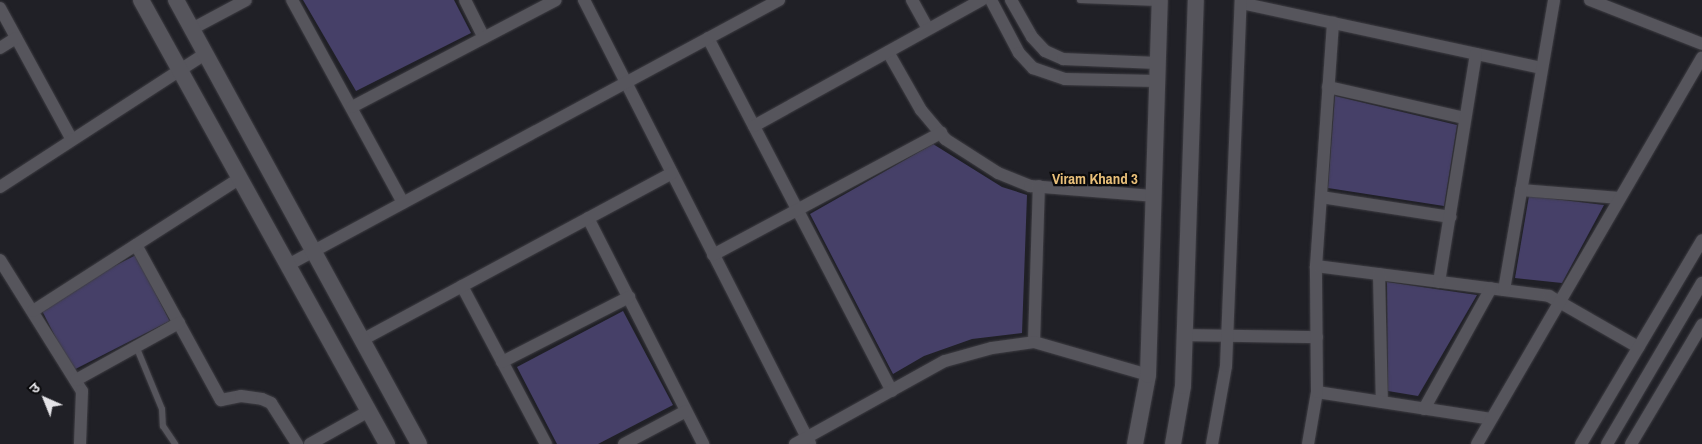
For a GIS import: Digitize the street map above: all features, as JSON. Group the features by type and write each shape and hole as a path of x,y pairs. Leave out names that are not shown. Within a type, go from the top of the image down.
{"street":[{"path":"141,0 387,444"},
{"path":"176,0 419,444"},
{"path":"192,29 246,0"},
{"path":"292,0 403,203"},
{"path":"466,0 484,38"},
{"path":"352,107 556,0"},
{"path":"584,0 808,441"},
{"path":"288,265 779,0"},
{"path":"912,0 928,29"},
{"path":"754,126 981,0"},
{"path":"991,0 1019,53 1033,68 1065,79 1156,81"},
{"path":"1011,0 1032,37 1045,51 1062,59 1157,63"},
{"path":"1173,444 1183,386 1196,0"},
{"path":"1504,290 1554,0"},
{"path":"1590,0 1702,44"},
{"path":"1136,444 1148,375 1160,1"},
{"path":"1212,444 1226,366 1241,2 1542,68"},
{"path":"0,8 72,140"},
{"path":"1308,444 1317,392 1316,266 1333,23"},
{"path":"0,48 16,38"},
{"path":"708,38 892,391"},
{"path":"888,52 921,110 941,134 998,174 1039,186 1153,196"},
{"path":"0,187 205,54"},
{"path":"1439,282 1476,54"},
{"path":"1477,444 1702,58"},
{"path":"1328,87 1466,118"},
{"path":"714,255 941,134"},
{"path":"362,340 672,173"},
{"path":"33,311 240,178"},
{"path":"1034,342 1039,186"},
{"path":"1521,190 1620,198"},
{"path":"1321,197 1450,217"},
{"path":"588,218 703,444"},
{"path":"1582,444 1702,240"},
{"path":"136,245 221,400 241,396 262,398 271,403 297,444"},
{"path":"0,260 82,391 80,444"},
{"path":"1316,266 1549,296 1638,347"},
{"path":"1379,274 1382,402"},
{"path":"1607,444 1702,283"},
{"path":"462,286 546,444"},
{"path":"1424,409 1490,288"},
{"path":"502,362 629,297"},
{"path":"76,380 179,323"},
{"path":"1632,444 1702,325"},
{"path":"1185,335 1317,337"},
{"path":"795,444 808,441 945,361 992,348 1034,342 1148,375"},
{"path":"1317,392 1491,419"},
{"path":"310,444 368,411"},
{"path":"624,444 686,411"}],"lane":[{"path":"1080,0 1160,1"},
{"path":"136,346 162,409 163,426 175,444"}],"shaded area":[{"path":"303,0 454,0 471,33 356,91"},
{"path":"1335,96 1457,125 1444,206 1328,188"},
{"path":"933,144 1002,187 1027,195 1022,333 972,339 924,356 893,374 810,214"},
{"path":"1529,196 1604,205 1562,283 1515,278"},
{"path":"136,255 170,321 72,370 39,304"},
{"path":"1387,282 1477,295 1418,396 1388,391"},
{"path":"623,311 673,405 598,444 557,444 517,367"}],"district":[{"name":"Viram Khand 3","path":"1095,179"}]}
